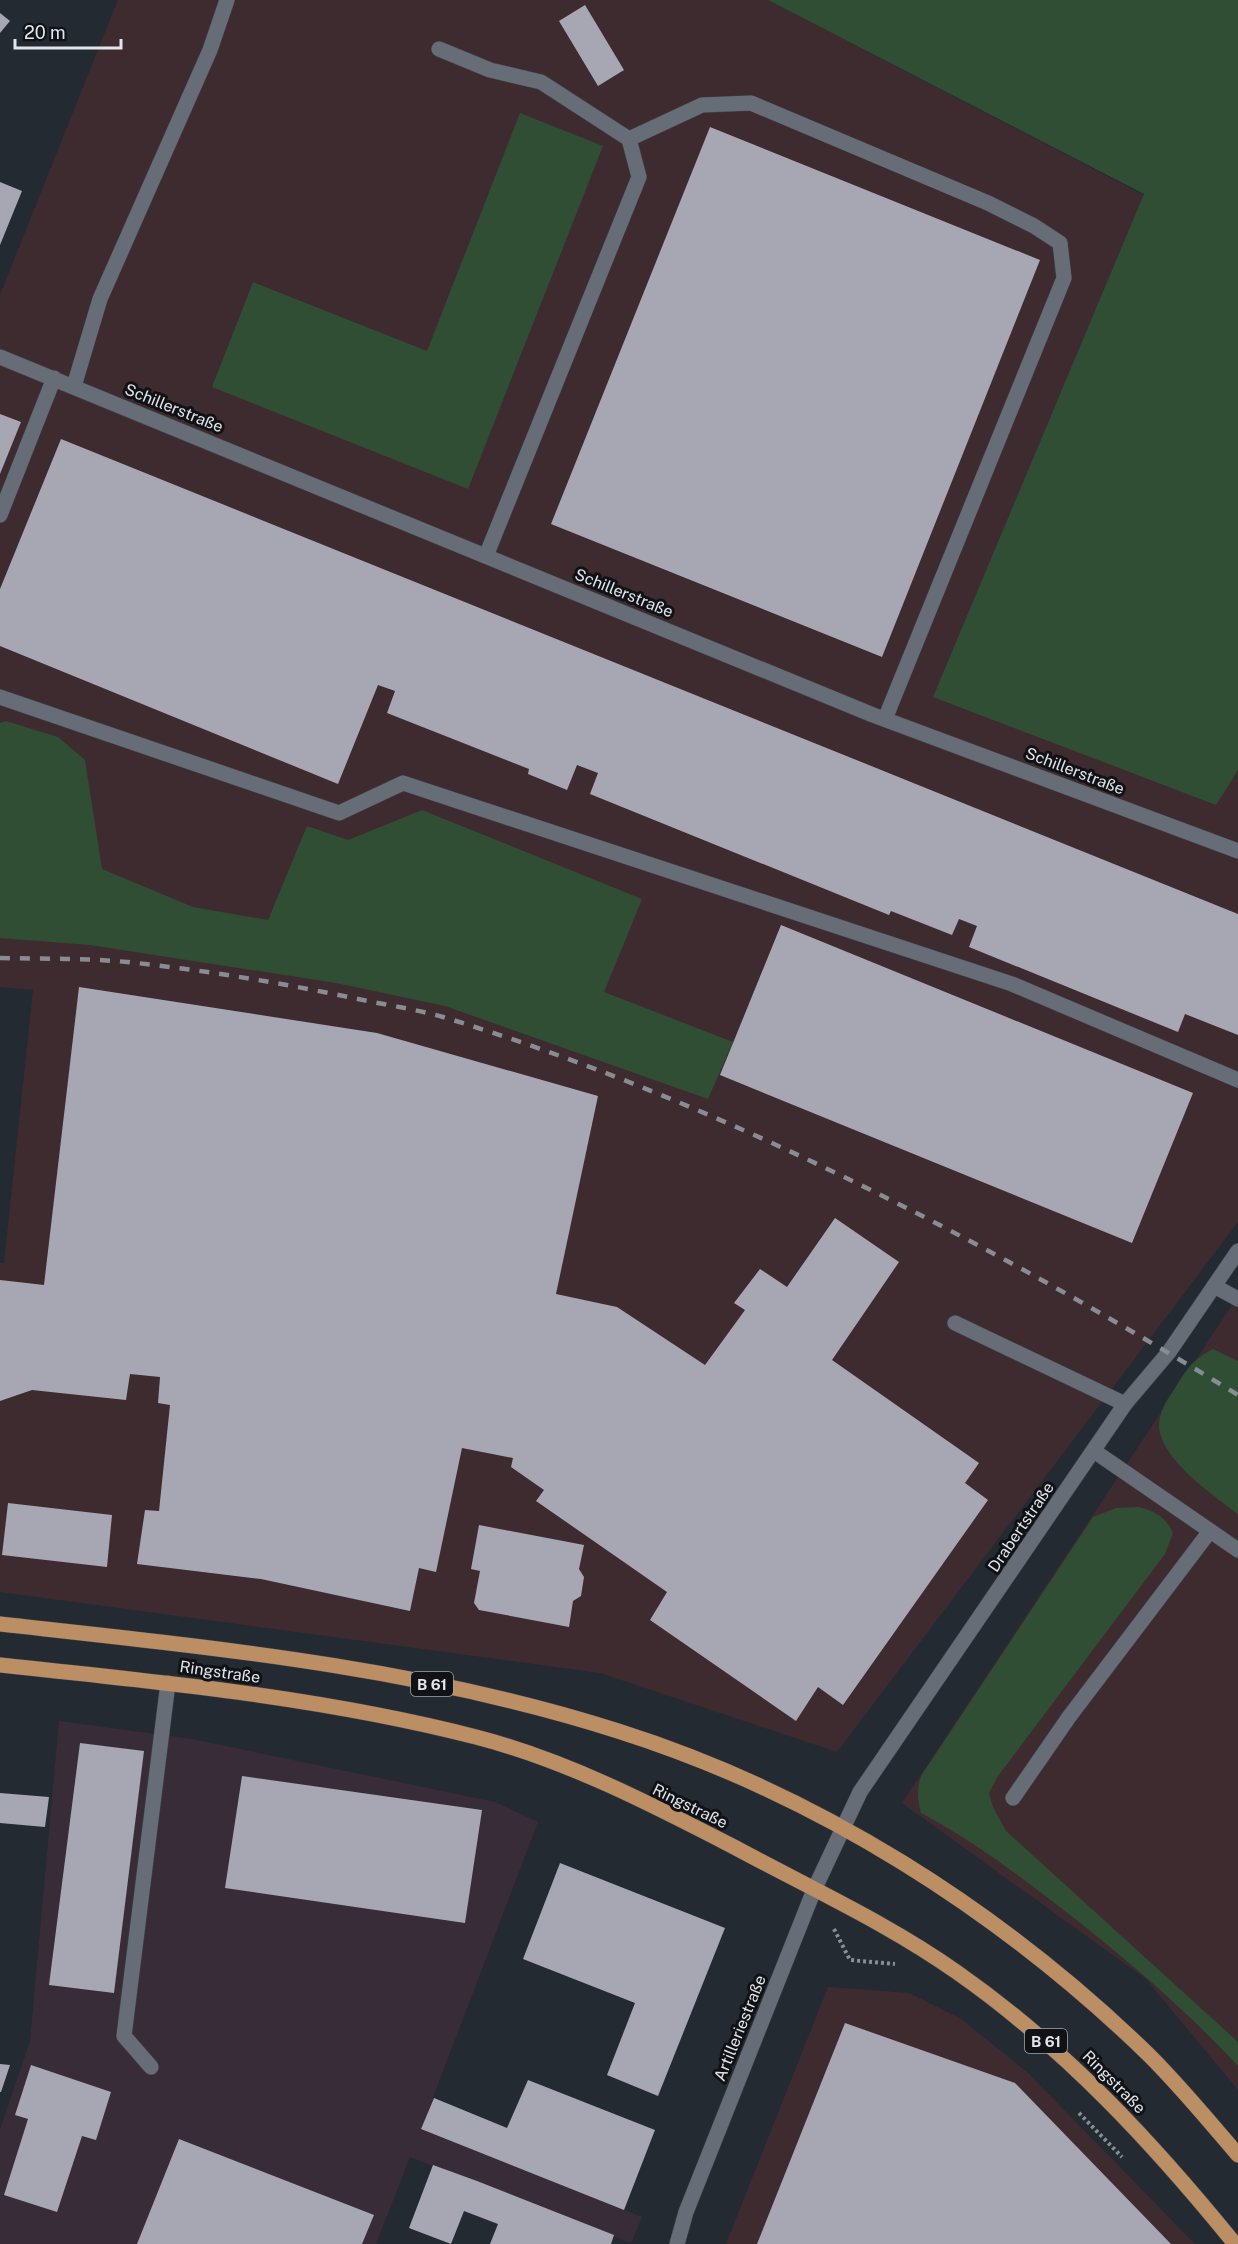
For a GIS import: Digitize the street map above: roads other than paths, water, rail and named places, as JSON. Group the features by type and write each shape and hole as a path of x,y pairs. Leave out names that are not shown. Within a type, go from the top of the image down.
{"main road":[{"name":"Ringstraße","path":"0,1624 196,1647 352,1669 492,1696 618,1731 688,1756 768,1789 841,1828 953,1896 1055,1973 1151,2057 1238,2155"},
{"name":"Ringstraße","path":"0,1665 168,1683 354,1712 500,1745 589,1777 814,1890 912,1943 956,1971 1055,2049 1157,2150 1236,2244"}],"street":[{"path":"74,386 100,299 210,50 227,0"},
{"path":"439,49 490,70 541,82 629,139 639,177 486,556"},
{"path":"629,139 702,105 751,103 988,203 1034,226 1060,243 1064,278 885,719"},
{"name":"Schillerstraße","path":"0,357 885,719 1238,852"},
{"path":"0,515 54,378"},
{"path":"0,697 339,813 403,783 1012,984 1238,1080"},
{"name":"Drabertstraße","path":"841,1828 882,1756 1125,1404 1168,1352 1238,1251"},
{"path":"1214,1286 1238,1299"},
{"path":"955,1323 1125,1404"},
{"path":"1094,1451 1238,1550"},
{"path":"1013,1798 1069,1717 1210,1531"},
{"path":"151,2067 124,2036 168,1683"},
{"name":"Artilleriestraße","path":"677,2244 686,2212 814,1890 841,1828"}],"railway":[{"path":"0,958 127,962 272,982 432,1014 547,1051 649,1090 852,1181 1049,1284 1238,1395"}]}
